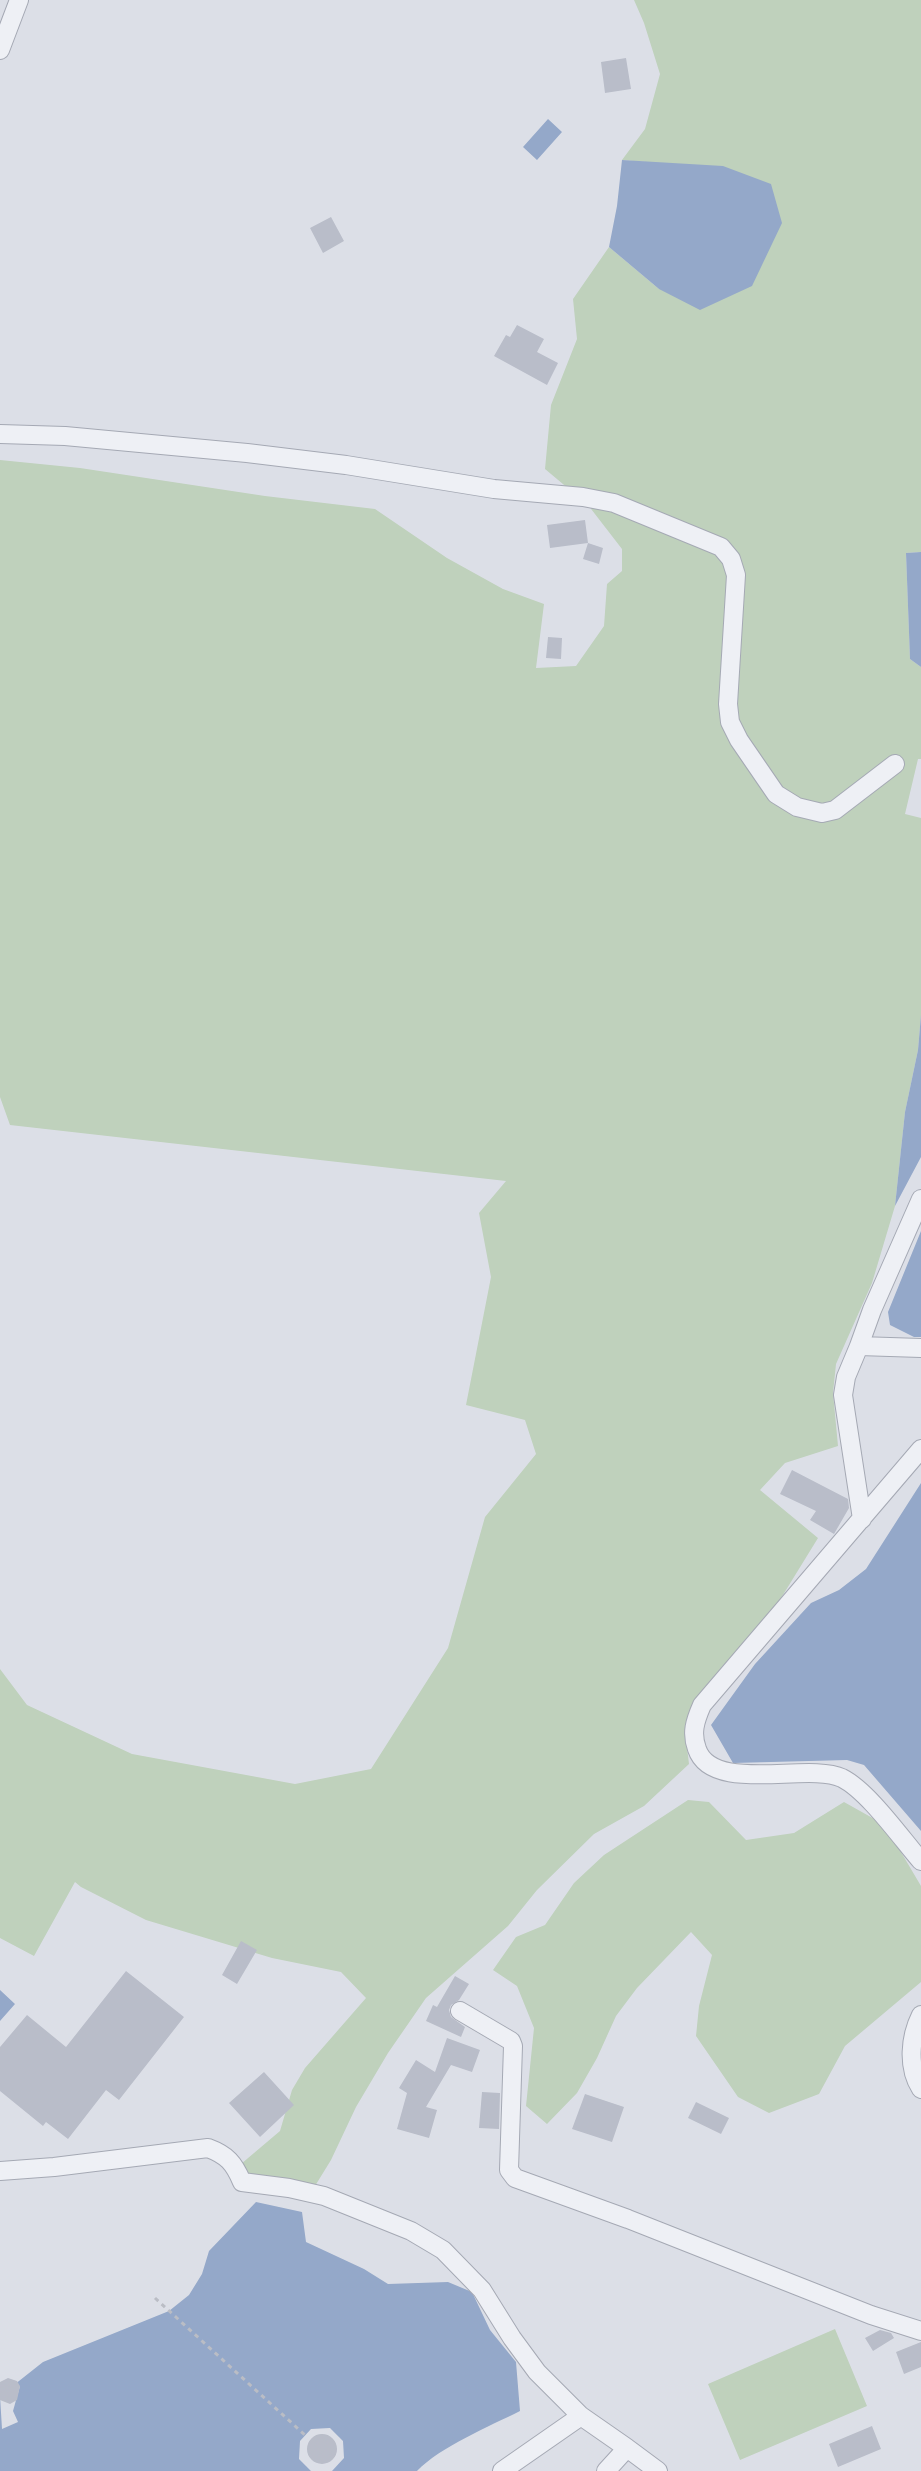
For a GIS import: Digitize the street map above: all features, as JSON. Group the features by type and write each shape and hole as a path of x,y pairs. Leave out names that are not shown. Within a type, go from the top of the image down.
{"street":[{"path":"0,50 19,0"},
{"path":"0,434 65,436 324,462 494,489 552,493 614,503 721,547 731,559 736,575 728,704 730,722 739,740 776,794 797,807 822,813 835,810 895,764"},
{"path":"862,1519 843,1395 846,1377 893,1260 921,1199"},
{"path":"859,1346 921,1348"},
{"path":"921,1449 702,1706 694,1722 693,1739 699,1758 715,1769 740,1773 825,1774 840,1777 857,1788 921,1861"},
{"path":"460,2011 511,2041 513,2046 509,2170 515,2178 628,2219 871,2315 921,2331"},
{"path":"921,2015 914,2029 911,2062 921,2089"},
{"path":"0,2171 54,2168 208,2148 224,2154 235,2166 242,2182 289,2187 324,2196 411,2231 443,2250 482,2290 512,2338 537,2372 581,2416 658,2471"},
{"path":"502,2471 581,2416"},
{"path":"606,2471 627,2448"}],"path":[{"path":"155,2298 306,2436"}],"green space":[{"path":"634,0 921,0 921,552 906,553 910,659 921,667 921,759 918,759 905,814 921,818 921,1015 918,1050 905,1112 895,1206 872,1283 836,1364 833,1393 838,1446 785,1463 760,1490 818,1538 778,1603 714,1677 694,1711 686,1739 689,1764 644,1806 594,1834 537,1890 508,1926 426,1998 388,2053 356,2107 331,2160 315,2186 248,2176 241,2164 280,2131 292,2090 305,2068 366,1998 341,1972 272,1958 146,1920 75,1882 34,1956 0,1938 0,1669 27,1705 132,1754 295,1784 371,1769 448,1648 485,1517 536,1454 525,1420 466,1405 491,1277 479,1213 506,1181 10,1125 0,1097 0,460 80,468 265,496 375,509 447,558 503,589 544,604 536,668 576,666 604,626 607,584 622,571 622,549 588,505 545,469 551,405 577,339 573,299 609,247 659,289 658,163 622,160 645,129 660,74 644,23"},
{"path":"688,1800 709,1802 746,1840 794,1833 844,1802 885,1825 921,1886 921,1982 845,2046 819,2094 769,2113 738,2097 696,2036 699,2006 712,1955 691,1932 637,1988 616,2016 597,2058 577,2093 547,2124 526,2106 534,2028 517,1986 493,1970 516,1937 545,1925 574,1883 604,1855"},
{"path":"835,2329 867,2406 740,2460 708,2384"}],"water":[{"path":"548,119 562,132 537,160 523,147"},
{"path":"622,160 723,166 771,184 782,223 752,286 700,310 659,289 609,247 617,206"},
{"path":"921,552 921,667 910,659 906,553"},
{"path":"921,1015 921,1157 895,1206 905,1112 918,1050"},
{"path":"921,1231 921,1337 914,1337 890,1325 888,1312"},
{"path":"921,1483 921,1831 864,1765 847,1760 733,1763 711,1725 755,1664 811,1603 839,1590 866,1569"},
{"path":"0,1990 15,2004 0,2021"},
{"path":"256,2202 302,2212 306,2242 364,2269 388,2284 448,2282 472,2292 490,2330 516,2362 520,2411 452,2445 417,2471 332,2471 344,2458 343,2441 330,2428 311,2429 300,2441 299,2459 311,2471 0,2471 0,2396 43,2362 169,2311 189,2295 202,2274 209,2251"}],"pier":[{"path":"20,2386 13,2411 18,2422 2,2429 0,2396"}],"building":[{"path":"626,58 631,89 605,93 601,62"},
{"path":"331,217 344,241 323,253 310,228"},
{"path":"517,325 544,339 537,352 558,363 547,385 494,356 506,335 510,337"},
{"path":"585,520 588,543 550,548 547,525"},
{"path":"588,543 603,548 599,564 583,559"},
{"path":"548,637 562,638 561,659 546,658"},
{"path":"792,1470 848,1499 849,1508 834,1534 810,1520 816,1511 780,1494"},
{"path":"241,1941 257,1950 237,1984 222,1975"},
{"path":"126,1971 184,2017 119,2100 106,2090 68,2139 46,2122 43,2126 0,2091 0,2047 27,2015 66,2047"},
{"path":"455,1976 469,1984 459,2000 451,2005 449,2010 451,2017 465,2027 461,2037 426,2021 433,2005 437,2007"},
{"path":"447,2038 480,2050 472,2072 451,2065 426,2107 437,2110 429,2138 397,2129 407,2093 399,2088 416,2060 435,2072"},
{"path":"264,2072 294,2105 260,2137 229,2103"},
{"path":"482,2092 500,2093 499,2129 479,2128"},
{"path":"585,2094 624,2107 612,2142 572,2129"},
{"path":"696,2102 729,2118 721,2134 688,2118"},
{"path":"880,2330 891,2333 894,2338 873,2351 865,2338"},
{"path":"921,2342 921,2367 904,2374 896,2352"},
{"path":"8,2378 17,2381 20,2386 17,2400 10,2404 0,2400 0,2382"},
{"path":"872,2426 881,2449 838,2467 829,2444"},
{"path":"322,2434 333,2438 337,2449 333,2460 322,2464 311,2460 307,2449 311,2438"}]}
